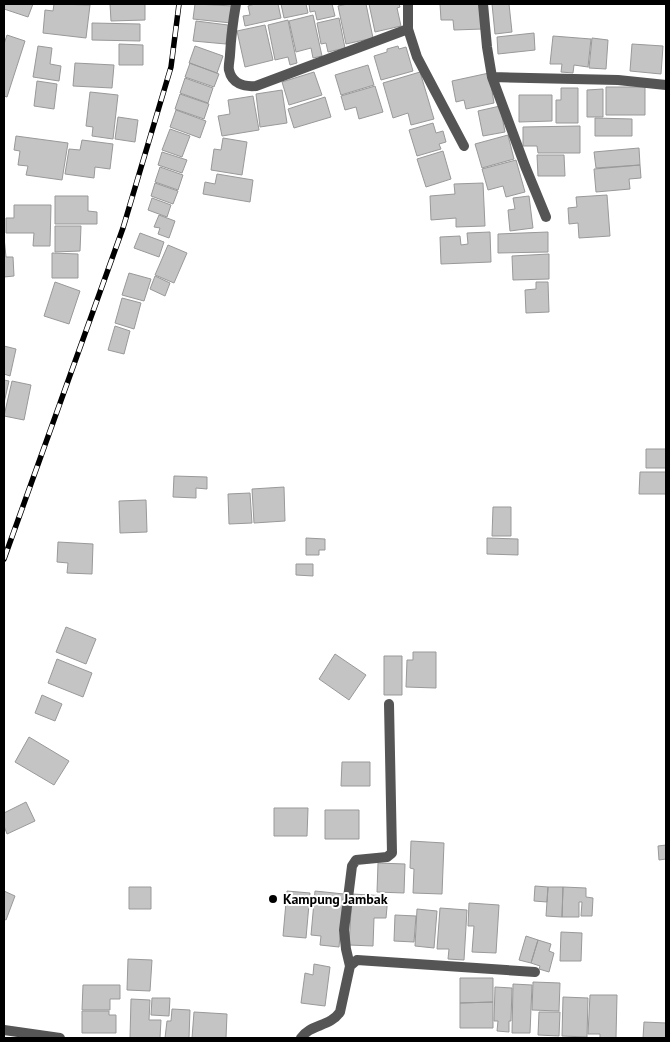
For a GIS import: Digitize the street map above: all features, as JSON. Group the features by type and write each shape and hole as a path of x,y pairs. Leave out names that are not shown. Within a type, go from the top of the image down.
{"street":[{"path":"236,4 229,70 239,85 246,87 256,86 408,29"},
{"path":"408,4 408,29 417,58 464,146"},
{"path":"483,4 492,77 546,217"},
{"path":"492,77 618,80 666,85"},
{"path":"301,1038 307,1031 333,1020 340,1012 350,966 344,930 352,866 356,860 387,857 392,853 389,704"},
{"path":"350,966 357,960 536,972"},
{"path":"4,1030 60,1038"}],"building":[{"path":"4,4 33,4 28,17 4,9"},
{"path":"54,4 90,5 86,38 43,33 45,10 53,11"},
{"path":"110,4 145,4 145,20 111,21"},
{"path":"195,4 233,6 231,23 193,19"},
{"path":"255,4 278,4 281,18 245,26 243,16 250,15 248,6"},
{"path":"281,4 306,4 308,13 284,18"},
{"path":"309,4 332,4 335,16 317,20 315,11 310,12"},
{"path":"366,4 373,38 346,44 338,6"},
{"path":"369,4 399,4 400,7 397,8 401,26 375,32"},
{"path":"440,4 482,4 483,29 454,30 453,20 441,20"},
{"path":"492,4 509,4 512,32 495,34"},
{"path":"313,15 322,56 313,58 311,48 296,52 289,21"},
{"path":"339,18 345,48 328,52 326,43 321,44 317,23"},
{"path":"288,20 297,63 290,65 288,57 275,60 268,25"},
{"path":"196,21 228,25 226,44 193,41"},
{"path":"92,23 140,24 140,41 92,40"},
{"path":"265,25 273,60 245,67 237,31"},
{"path":"534,33 535,50 498,54 497,37"},
{"path":"7,35 25,41 7,97 4,96 4,44"},
{"path":"553,36 591,39 588,67 574,65 573,73 561,72 562,64 550,64"},
{"path":"592,38 608,40 606,69 589,68"},
{"path":"119,44 143,45 143,65 119,65"},
{"path":"632,44 663,46 661,74 630,71"},
{"path":"38,46 52,48 50,64 61,66 59,81 33,77"},
{"path":"195,46 223,56 217,73 189,63"},
{"path":"398,46 399,49 406,47 413,71 381,80 374,56"},
{"path":"75,63 114,65 112,88 73,86"},
{"path":"190,63 219,74 214,87 185,77"},
{"path":"368,65 374,85 341,95 335,75"},
{"path":"314,72 322,95 289,105 282,82"},
{"path":"420,72 434,119 411,125 408,113 393,118 383,83"},
{"path":"489,73 494,103 466,109 464,100 456,102 452,81"},
{"path":"185,78 213,88 208,103 180,93"},
{"path":"37,81 57,84 54,109 34,106"},
{"path":"375,86 383,112 359,119 356,107 345,110 341,96"},
{"path":"606,87 645,87 645,115 606,115"},
{"path":"561,88 578,88 578,123 556,123 556,100 561,100"},
{"path":"603,89 603,117 587,117 587,90"},
{"path":"282,90 287,123 260,127 256,94"},
{"path":"90,92 118,95 113,139 92,136 93,127 86,126"},
{"path":"180,94 209,104 204,119 175,109"},
{"path":"519,95 552,95 552,121 519,122"},
{"path":"253,96 259,130 222,136 218,116 230,114 228,100"},
{"path":"325,97 331,117 294,128 288,109"},
{"path":"500,106 505,132 483,136 478,111"},
{"path":"176,110 206,121 200,138 170,127"},
{"path":"118,117 138,120 135,142 115,139"},
{"path":"595,118 632,119 632,136 595,136"},
{"path":"433,123 436,133 443,131 446,142 439,144 441,149 417,156 409,130"},
{"path":"580,126 580,153 538,153 537,146 523,146 523,127"},
{"path":"170,129 190,136 182,157 162,150"},
{"path":"508,135 514,159 482,168 475,144"},
{"path":"16,136 68,143 62,180 26,175 28,166 18,165 20,151 14,150"},
{"path":"223,138 247,142 242,175 211,170 214,149 221,150"},
{"path":"82,140 113,144 110,169 95,167 94,178 65,174 69,149 80,150"},
{"path":"639,148 640,165 596,168 594,152"},
{"path":"443,151 451,179 426,187 417,159"},
{"path":"162,152 187,160 182,173 158,165"},
{"path":"537,155 564,155 565,176 538,176"},
{"path":"516,160 525,192 506,197 503,186 488,190 482,169"},
{"path":"640,165 641,178 629,179 630,189 596,192 594,169"},
{"path":"160,167 183,175 178,190 155,182"},
{"path":"217,174 253,180 250,202 203,194 205,182 215,184"},
{"path":"155,183 178,191 173,204 151,196"},
{"path":"483,183 485,226 456,227 456,218 431,220 430,196 455,194 454,184"},
{"path":"607,195 610,236 579,238 578,223 569,224 568,208 577,207 576,197"},
{"path":"55,196 88,196 88,211 97,212 97,224 55,224"},
{"path":"529,196 533,228 510,231 508,210 515,209 513,198"},
{"path":"152,198 171,205 167,217 148,210"},
{"path":"14,205 51,205 50,246 33,246 34,233 6,233 6,218 14,218"},
{"path":"159,215 175,221 169,238 158,234 160,228 154,227"},
{"path":"55,226 81,226 80,251 55,252"},
{"path":"490,232 491,262 441,264 440,237 460,236 461,245 468,244 467,233"},
{"path":"548,232 548,252 498,253 498,234"},
{"path":"140,233 164,242 159,257 134,248"},
{"path":"4,237 6,257 13,257 14,276 4,277"},
{"path":"168,245 187,253 174,283 155,275"},
{"path":"52,253 78,254 78,278 52,278"},
{"path":"549,254 549,279 513,280 512,256"},
{"path":"129,273 151,279 144,301 122,295"},
{"path":"155,276 170,283 165,296 150,289"},
{"path":"55,282 80,291 69,324 44,316"},
{"path":"536,282 548,282 549,312 526,313 525,290 536,289"},
{"path":"122,298 141,303 134,329 115,323"},
{"path":"115,326 130,331 124,354 108,350"},
{"path":"4,346 16,349 10,376 4,374"},
{"path":"4,380 9,381 4,403"},
{"path":"12,381 31,385 24,420 4,416"},
{"path":"646,449 666,449 666,468 646,468"},
{"path":"640,472 666,472 666,494 639,494"},
{"path":"174,476 207,477 207,489 196,488 196,498 173,497"},
{"path":"284,487 285,521 254,523 252,489"},
{"path":"250,493 252,523 229,524 228,494"},
{"path":"146,500 147,532 120,533 119,501"},
{"path":"493,507 511,507 511,536 492,536"},
{"path":"306,538 325,539 325,550 319,550 319,555 306,555"},
{"path":"487,538 518,539 518,555 487,554"},
{"path":"58,542 93,544 92,574 67,573 68,563 57,562"},
{"path":"296,564 313,564 313,576 296,575"},
{"path":"66,627 96,639 86,664 56,652"},
{"path":"413,652 436,652 436,688 406,687 407,660 413,660"},
{"path":"335,654 366,675 349,700 319,679"},
{"path":"384,656 402,656 402,695 384,695"},
{"path":"57,659 92,673 83,697 48,683"},
{"path":"42,695 62,704 55,721 35,713"},
{"path":"29,737 69,761 54,785 15,762"},
{"path":"342,762 370,762 370,786 341,786"},
{"path":"26,802 35,821 7,834 4,826 4,813"},
{"path":"274,808 308,808 307,836 274,836"},
{"path":"325,810 359,810 359,839 325,839"},
{"path":"411,841 444,843 442,894 413,893 414,869 410,868"},
{"path":"666,845 666,859 659,860 658,846"},
{"path":"378,863 405,864 404,893 377,892"},
{"path":"535,886 548,887 547,902 534,901"},
{"path":"129,887 151,887 151,909 129,909"},
{"path":"548,887 563,887 562,917 546,916"},
{"path":"563,887 586,888 586,897 593,898 592,916 581,916 582,902 579,902 579,917 562,917"},
{"path":"4,891 15,896 6,920 4,919"},
{"path":"287,891 310,893 306,938 283,936"},
{"path":"315,891 344,894 339,947 320,945 321,936 311,935"},
{"path":"352,894 388,896 386,918 374,918 373,946 349,945"},
{"path":"469,903 499,905 496,953 472,952 474,926 468,926"},
{"path":"440,908 467,910 464,960 448,959 449,949 437,949"},
{"path":"417,909 437,911 434,948 415,946"},
{"path":"395,915 416,916 414,942 394,941"},
{"path":"561,932 582,933 581,961 560,961"},
{"path":"526,936 538,940 531,963 519,960"},
{"path":"538,940 551,944 549,951 554,953 549,972 539,969 540,966 531,963"},
{"path":"128,959 152,960 150,991 127,990"},
{"path":"314,964 330,967 325,1006 301,1003 305,973 313,975"},
{"path":"460,978 493,978 493,1002 460,1003"},
{"path":"533,982 560,983 559,1011 532,1010"},
{"path":"513,984 532,985 530,1033 512,1033"},
{"path":"83,985 120,985 120,999 110,999 110,1010 82,1010"},
{"path":"495,987 512,988 509,1032 497,1031 498,1021 494,1021"},
{"path":"590,995 617,995 616,1038 600,1038 600,1034 588,1034"},
{"path":"563,997 588,998 587,1037 562,1036"},
{"path":"152,998 170,998 169,1016 151,1015"},
{"path":"131,999 150,1000 149,1020 161,1020 160,1038 130,1038"},
{"path":"493,1002 493,1028 460,1028 460,1003"},
{"path":"172,1009 190,1010 189,1038 165,1038 167,1021 171,1021"},
{"path":"82,1011 109,1011 109,1015 116,1015 116,1033 82,1033"},
{"path":"194,1012 227,1014 226,1038 192,1038"},
{"path":"539,1012 560,1012 559,1036 538,1035"},
{"path":"644,1022 666,1023 666,1038 643,1038"}],"railway":[{"path":"4,559 123,228 171,67 179,4"}],"place":[{"name":"Kampung Jambak","path":"273,899"}]}
